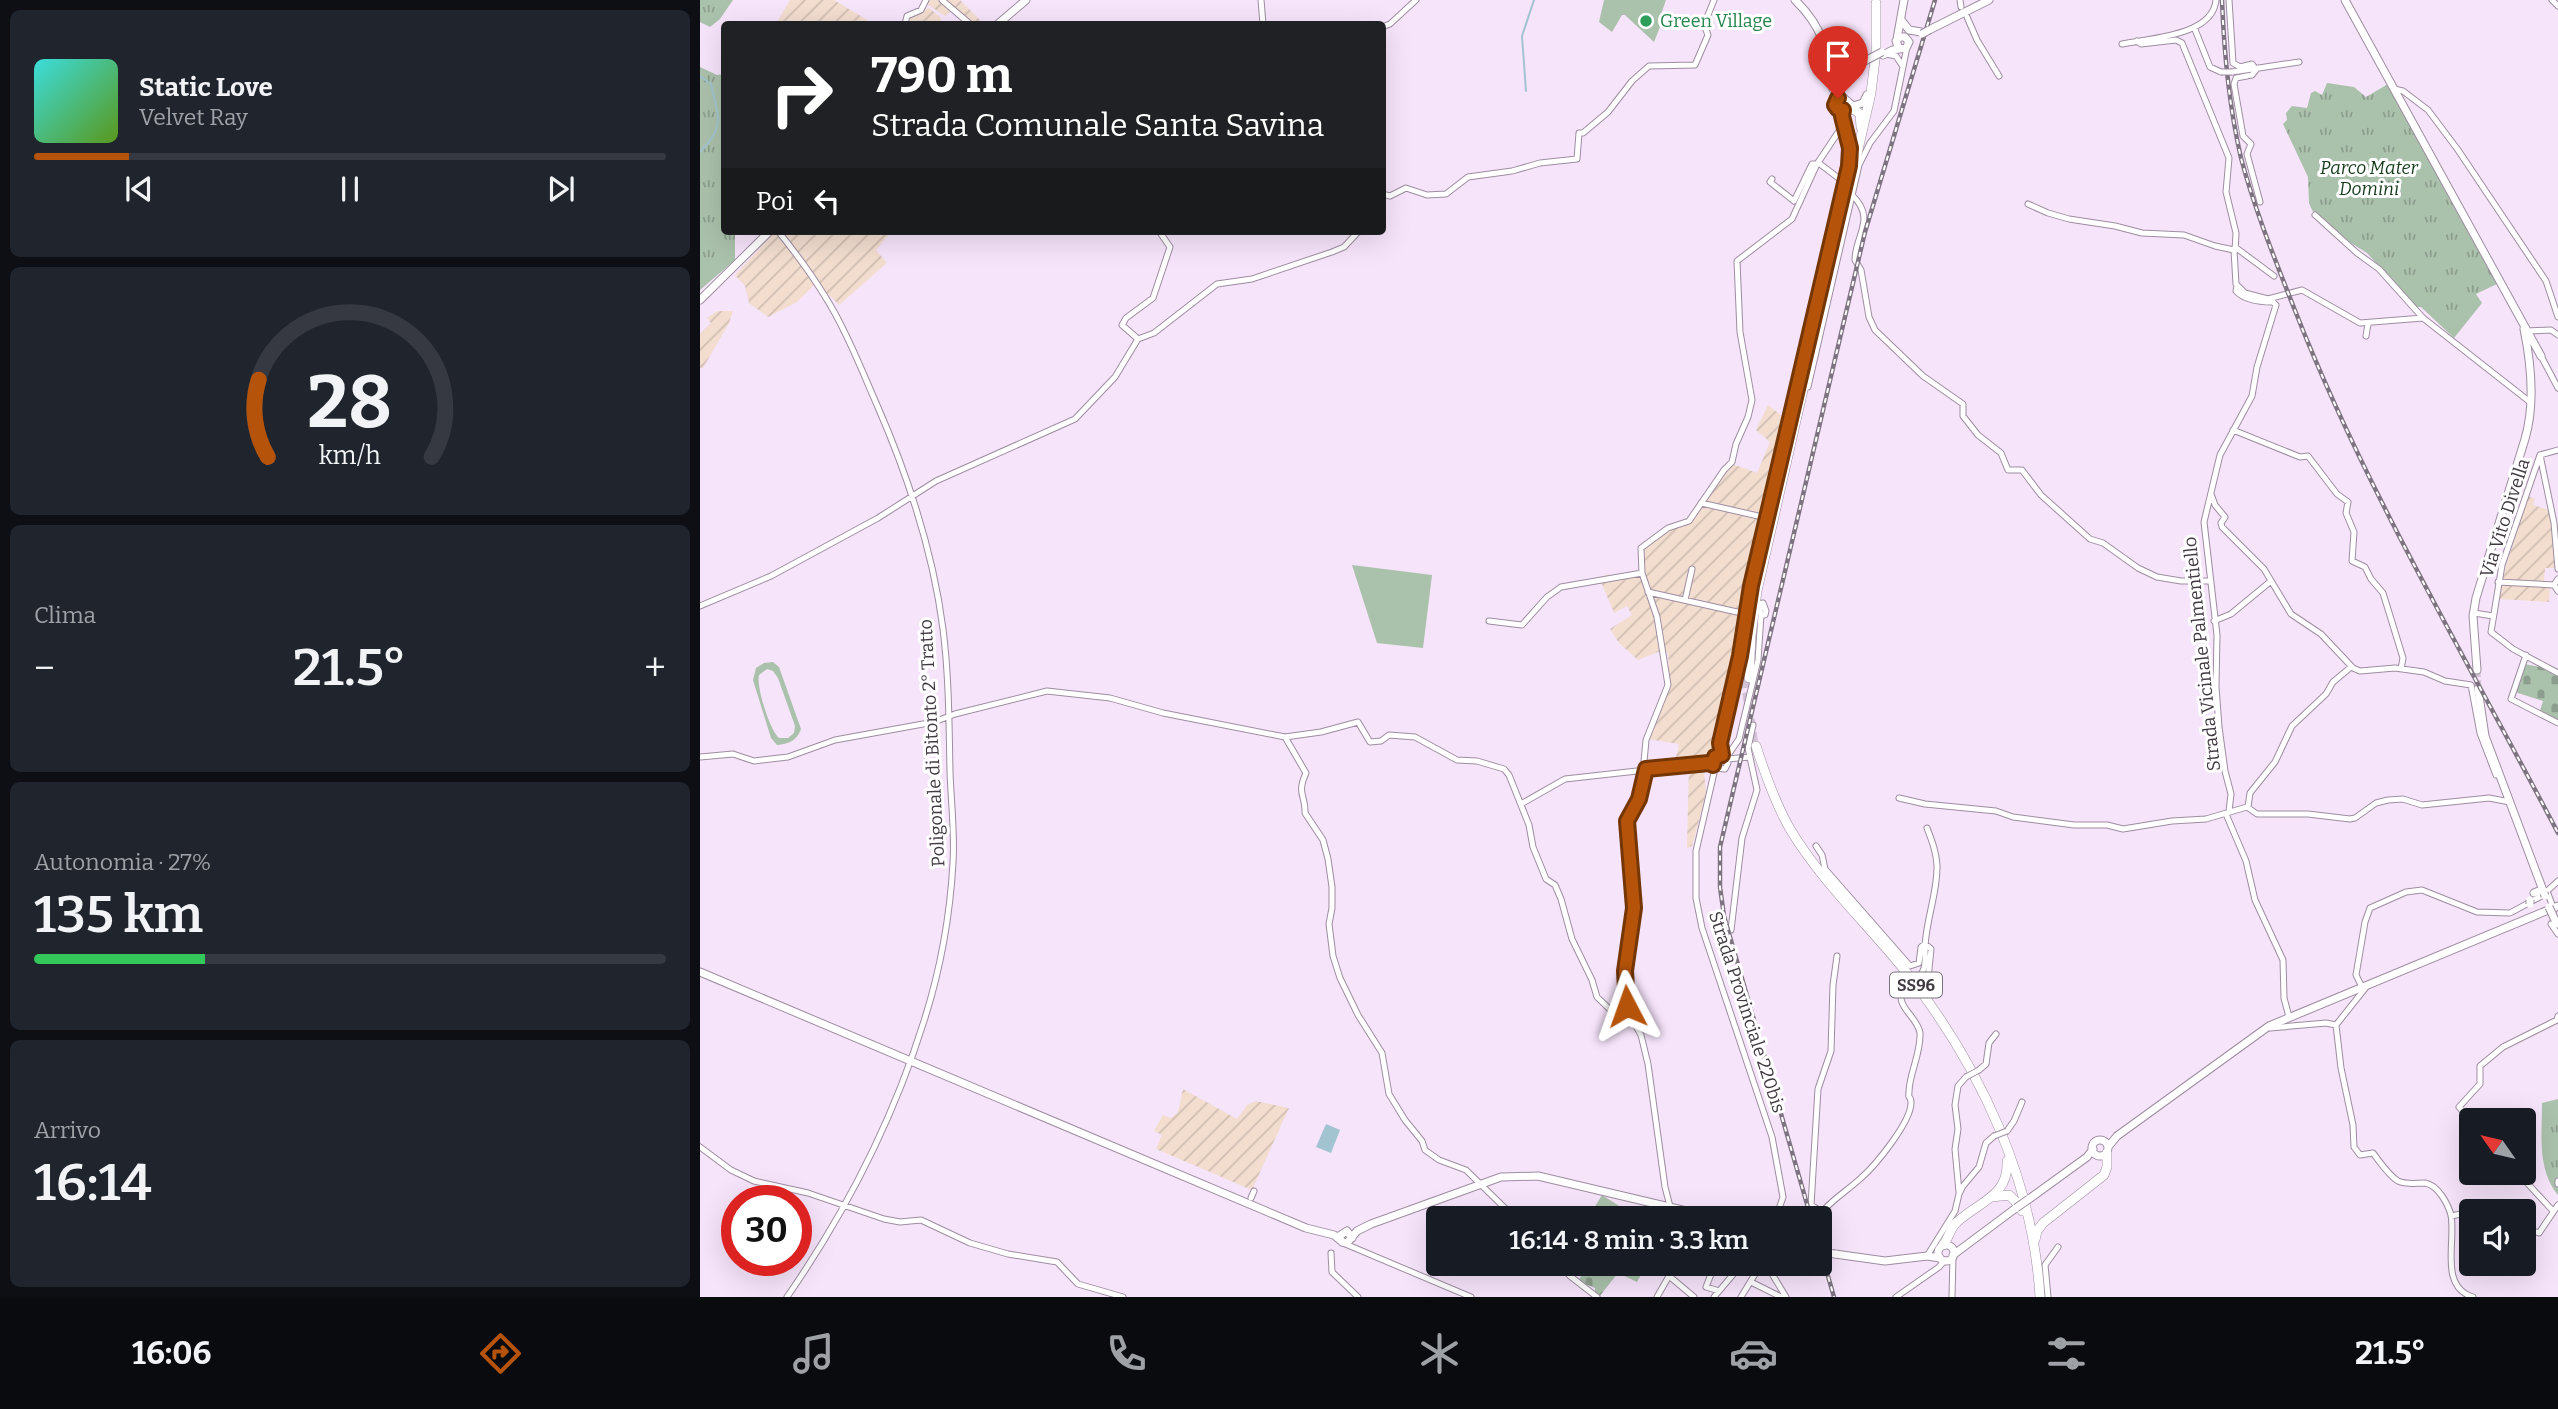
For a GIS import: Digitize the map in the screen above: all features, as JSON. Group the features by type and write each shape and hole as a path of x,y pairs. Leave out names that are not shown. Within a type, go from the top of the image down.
{"highway":[{"path":"1871,77 1861,132 1757,580 1748,636 1747,678 1762,569 1871,93 1876,51 1875,1"},
{"path":"1842,106 1860,114 1861,132"},
{"name":"SS96","path":"2007,1156 1993,1119 1947,1033 1916,990 1829,888 1798,846 1770,795 1755,746 1773,795 1800,845 1835,891 1909,975 1959,1048 1998,1125 2026,1199 2034,1249"},
{"path":"2026,1199 2035,1216 2043,1219 2051,1215 2102,1178 2107,1170 2102,1152"},
{"path":"1944,1253 1955,1224 2001,1188 2007,1179 2007,1156"},
{"path":"2007,1156 2024,1217 2038,1297"},
{"path":"1990,1197 2009,1195 2018,1204 2024,1217"},
{"path":"2038,1297 2034,1249 2036,1231 2051,1215"}],"main road":[{"path":"1002,21 1026,0"},
{"path":"1795,0 1819,28 1831,66 1833,89 1842,106"},
{"path":"1902,43 1904,0"},
{"path":"1831,66 1836,73 1859,65 1987,0"},
{"path":"2345,0 2538,352"},
{"path":"1842,106 1857,106 1863,103 1871,77 1875,1"},
{"path":"1902,20 1909,30 1925,31"},
{"path":"1842,106 1836,91 1838,79 1859,65"},
{"path":"1833,89 1836,79 1844,71"},
{"path":"700,300 766,235"},
{"path":"2520,319 2528,357 2529,390"},
{"path":"2525,344 2530,343 2538,352"},
{"path":"2477,670 2474,613 2482,575 2527,433 2530,402 2525,344"},
{"path":"2528,357 2531,352 2538,352"},
{"path":"2474,687 2485,736 2508,802 2539,880 2553,907 2557,923"},
{"path":"2530,908 2539,880"},
{"path":"1832,1254 1885,1261 1944,1253 1975,1238 2087,1157 2102,1152 2117,1136 2261,1031 2530,908 2539,891 2545,894"},
{"path":"2530,908 2540,913 2553,907"},
{"path":"700,972 1249,1201 1300,1225 1334,1235 1341,1242"},
{"path":"1341,1242 1340,1234 1349,1235 1371,1224 1501,1178 1538,1176 1666,1206"},
{"path":"1300,1225 1349,1235"}],"street":[{"path":"906,21 907,16 921,10 926,0"},
{"path":"942,0 966,21"},
{"path":"1261,0 1263,21"},
{"path":"1386,26 1416,0"},
{"path":"1386,194 1406,187 1427,195 1446,194 1468,177 1577,159 1579,133 1583,133 1608,112 1632,81 1649,66 1695,65 1708,35 1704,25 1714,0"},
{"path":"1960,0 1961,7"},
{"path":"2122,44 2192,28 2212,16 2216,0"},
{"path":"2229,0 2233,64 2252,64 2256,69"},
{"path":"2552,0 2558,6"},
{"path":"1967,17 1977,40 1999,76"},
{"path":"2192,28 2207,63 2213,70 2232,72 2299,62"},
{"path":"2137,41 2141,44 2176,40 2182,43 2229,158 2226,192 2236,233 2237,286 2245,293 2267,299 2302,290 2360,323 2423,318"},
{"path":"1719,762 1740,739 1758,660 1761,615 1759,604 1763,578 1866,150 1894,111 1905,60 1902,43"},
{"path":"1882,53 1898,57 1903,70"},
{"path":"2256,69 2254,74 2240,76 2234,80 2243,136 2251,144 2247,154 2260,202"},
{"path":"2394,89 2403,91 2428,110 2458,150 2546,281 2558,317"},
{"path":"1719,762 1746,614 1847,176 1850,148 1842,106"},
{"path":"1670,1206 1648,1064 1641,1035 1627,1006 1625,986 1634,908 1627,821 1639,799 1647,765 1644,762 1646,740 1668,685 1657,617 1642,573 1642,545 1668,528 1689,521 1732,462 1735,444 1752,400 1740,332 1737,261 1792,219 1817,164 1841,128"},
{"path":"1772,179 1770,182 1794,201 1812,164 1817,164 1845,183"},
{"path":"1840,178 1847,176"},
{"path":"1854,199 1865,226 1855,260 1861,270 1872,324 1892,349 1941,390 1963,404 1963,416 1975,432 2001,453 2008,470 2022,470 2041,495 2090,539 2103,543 2138,568 2157,577 2181,581 2209,581"},
{"path":"2028,204 2048,214 2069,219 2142,233 2185,235 2235,249 2274,276"},
{"path":"2315,215 2379,269 2423,318 2530,402"},
{"name":"Poligonale di Bitonto 2° Tratto","path":"781,235 802,262 844,330 896,448 913,496 934,573 939,605 949,716 953,845 951,887 944,934 925,1019 877,1142 814,1258 787,1297"},
{"path":"1138,339 1122,325 1126,318 1153,298 1170,247 1161,235"},
{"path":"700,606 771,576 936,481 1075,419 1115,377 1138,339 1154,333 1217,284 1252,279 1332,252 1344,247 1355,235"},
{"name":"Strada Vicinale Palmentiello","path":"2237,286 2236,291 2243,297 2273,303 2276,306 2257,367 2252,396 2221,451 2203,525 2217,646 2216,687 2225,771 2231,790 2228,813 2246,861 2256,903 2283,960 2284,998 2289,1017"},
{"path":"2366,335 2368,324"},
{"path":"2527,331 2551,330 2558,335"},
{"path":"2538,352 2558,387"},
{"path":"2234,430 2300,457 2308,456 2341,499 2348,502 2346,513 2354,532 2352,561 2365,567 2383,593 2403,658 2401,669"},
{"path":"2558,450 2540,455 2554,523 2558,569"},
{"name":"Via Vito Divella","path":"2526,655 2491,632 2498,582 2540,455"},
{"path":"2535,467 2538,464 2543,466"},
{"path":"2211,492 2215,505 2225,517 2221,523 2222,527 2263,567 2291,614 2325,637 2351,667 2360,671 2401,669 2474,687"},
{"path":"1701,503 1767,518"},
{"path":"1685,600 1692,569"},
{"path":"1489,621 1522,625 1547,597 1561,587 1642,573"},
{"path":"2214,621 2231,614 2271,581"},
{"path":"2498,582 2557,585"},
{"path":"1648,592 1746,614"},
{"path":"2474,613 2493,615"},
{"path":"2558,673 2526,655 2511,699 2558,723"},
{"path":"2248,807 2250,793 2275,762 2292,726 2326,694 2333,682 2351,667"},
{"path":"700,757 733,754 754,761 780,758 835,740 934,722 1047,691 1110,698 1163,713 1285,737 1321,732 1358,722 1370,742 1381,741 1389,735 1416,737 1457,760 1477,761 1504,769 1509,775 1521,804 1533,847 1546,879 1555,885 1561,899 1572,939 1592,980 1597,997 1620,1019 1634,1022"},
{"path":"1731,930 1742,838 1757,790 1748,745 1753,725"},
{"path":"1285,737 1306,773 1300,793 1305,813 1323,840 1328,859 1332,887 1329,924 1333,957 1340,978 1382,1053 1389,1094 1425,1150 1439,1160 1466,1171 1502,1206"},
{"path":"1521,804 1565,779 1750,757"},
{"name":"Strada Provinciale 220bis","path":"1719,762 1696,851 1696,898 1702,928 1772,1137 1783,1197 1780,1206"},
{"path":"1899,797 1926,804 1996,811 2013,817 2074,825 2106,825 2123,829 2206,819 2248,807"},
{"path":"2248,807 2257,814 2308,814 2350,819 2376,803 2388,800 2403,799 2422,805 2483,798 2508,802"},
{"path":"1828,1206 1863,1177 1892,1144 1911,1104 1909,1091 1920,1031 1902,1003 1901,993 1923,972 1926,963 1928,912 1937,870 1934,844 1927,828"},
{"path":"1816,846 1822,855 1825,869 1910,966 1919,962 1921,947 1925,944"},
{"path":"2473,1297 2462,1293 2454,1282 2451,1216 2443,1198 2433,1186 2401,1182 2373,1153 2360,1156 2354,1147 2353,1125 2341,1068 2336,1025 2365,991 2358,958 2368,910 2400,894 2415,890 2427,891 2477,912 2515,912 2545,894 2548,888 2558,881"},
{"path":"2553,907 2556,916 2551,924 2558,934"},
{"path":"1925,944 1930,949 1928,979 1932,988"},
{"path":"1813,1206 1818,1090 1831,1051 1833,985 1837,956"},
{"path":"2460,1108 2480,1084 2480,1066 2503,1047 2558,1019"},
{"path":"2270,1028 2326,1023 2336,1025"},
{"path":"1896,1297 1937,1268 1944,1253 1959,1194 1955,1149 1958,1086 1966,1077 1986,1064 1989,1043 1996,1034"},
{"path":"1959,1194 1979,1167 1986,1143 1994,1136 2007,1131 2022,1101"},
{"path":"700,1147 731,1170 754,1181 808,1193 862,1213 892,1220 921,1220 970,1243 1008,1254 1056,1262 1078,1284 1123,1297"},
{"path":"2529,1185 2553,1211"},
{"path":"1249,1201 1254,1191"},
{"path":"2536,1232 2558,1205"},
{"path":"2451,1216 2459,1214"},
{"path":"1349,1235 1355,1247 1362,1251"},
{"path":"1341,1242 1471,1297"},
{"path":"2048,1297 2045,1265 2058,1247"},
{"path":"1331,1253 1332,1272 1358,1297"},
{"path":"1944,1253 1950,1274 1952,1297"},
{"path":"1937,1268 1946,1268 1950,1274"},
{"path":"1570,1276 1588,1294 1597,1297"},
{"path":"1657,1297 1669,1276 1694,1297"},
{"path":"1710,1276 1706,1287 1719,1291"},
{"path":"1714,1297 1730,1276"},
{"path":"1745,1296 1755,1276"},
{"path":"1771,1276 1786,1297"},
{"path":"1751,1282 1781,1297"}],"shaded area":[{"path":"790,0 834,0 869,21 778,21"},
{"path":"928,0 960,0 981,21 969,21 954,8 945,16 927,4"},
{"path":"929,8 941,18 940,21 909,21 910,16"},
{"path":"772,235 779,235 814,285 797,302 768,317 749,303 745,286 735,275"},
{"path":"783,235 889,235 876,250 887,263 839,305 820,286"},
{"path":"717,311 733,311 703,368 700,368 700,334 711,323 707,318"},
{"path":"1768,405 1788,421 1710,761 1703,762 1706,792 1702,809 1692,846 1687,848 1689,764 1674,765 1679,744 1648,739 1670,685 1668,653 1663,650 1638,660 1619,643 1610,629 1632,615 1627,606 1614,613 1599,577 1609,574 1611,579 1645,574 1644,546 1669,529 1690,523 1732,464 1757,473 1770,442 1756,430"},
{"path":"2528,496 2535,499 2533,505 2549,510 2552,524 2555,568 2545,568 2544,582 2502,579"},
{"path":"2502,585 2550,587 2549,602 2498,599"},
{"path":"1183,1089 1237,1119 1247,1105 1256,1101 1289,1108 1252,1190 1156,1149 1162,1135 1154,1131 1163,1115 1171,1118 1178,1112"}],"green space":[{"path":"700,0 733,0 720,19 710,27 700,22"},
{"name":"Green Village","path":"1604,0 1666,0 1659,20 1662,22 1654,42 1625,15 1622,15 1612,32 1599,22"},
{"path":"700,67 721,74 721,235 735,235 735,260 700,290"},
{"name":"Parco Mater Domini","path":"2327,83 2354,87 2366,97 2388,84 2497,284 2476,294 2482,303 2454,338 2421,307 2416,307 2367,253 2343,238 2312,210 2309,203 2308,177 2283,124 2287,120 2286,113 2292,106 2307,108 2311,93 2315,91 2322,95"},
{"path":"1352,565 1432,575 1423,648 1377,643"},
{"path":"773,662 779,667 801,729 795,739 785,744 777,745 771,738 753,680 756,668","holes":["767,669 773,671 795,726 794,733 788,738 779,738 775,733 762,698 759,675"]},
{"path":"2524,664 2547,668 2558,674 2558,722 2539,714 2543,701 2515,692"},
{"path":"2558,1099 2558,1195 2551,1185 2544,1163 2542,1103"},
{"path":"1602,1195 1619,1206 1595,1206"},
{"path":"1581,1276 1616,1276 1599,1297 1595,1288 1578,1281"},
{"path":"1624,1276 1640,1276 1637,1282"}],"water":[{"path":"1326,1124 1340,1130 1331,1153 1316,1147"}],"waterway":[{"path":"1526,91 1522,36 1534,0"},
{"path":"700,76 711,84 718,121 714,135 700,152"}],"tunnel":[{"path":"2477,670 2478,689"},
{"path":"1745,679 1754,746"}],"railway":[{"path":"1808,1206 1724,916 1720,887 1720,847 1865,232 1935,0"},
{"path":"2222,0 2228,79 2241,158 2259,217 2296,313 2324,380 2386,511 2558,833"},
{"path":"1828,1276 1834,1297"}],"place":[{"name":"Green Village","path":"1646,21"}],"route":[{"path":"1627,1006 1625,971 1634,908 1627,821 1639,799 1646,769 1709,763 1713,765 1715,757 1722,755 1720,743 1740,656 1751,586 1849,166 1850,148 1843,110 1835,105 1838,98"}]}
